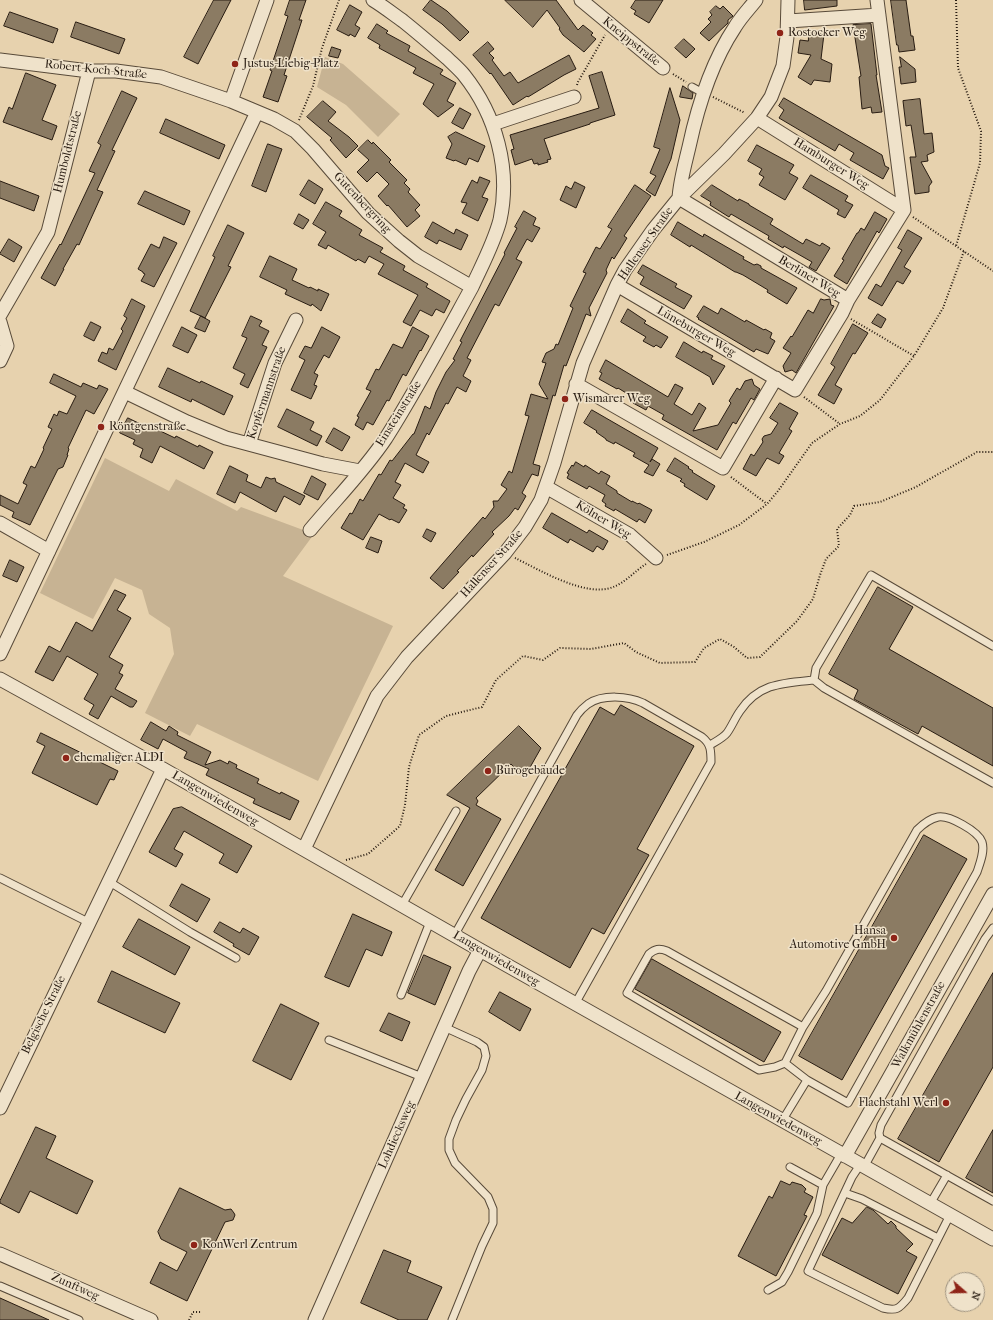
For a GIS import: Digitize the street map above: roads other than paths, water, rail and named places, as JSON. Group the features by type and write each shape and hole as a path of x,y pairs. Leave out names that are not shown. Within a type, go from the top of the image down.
{"street":[{"path":"231,101 267,0"},
{"path":"373,0 423,36 463,73 476,90 493,124 504,175 503,197 500,220 490,248 472,287"},
{"name":"Kneippstraße","path":"581,0 663,68"},
{"name":"Hallenser Straße","path":"679,198 680,185 698,90 735,27 756,0"},
{"name":"Hallenser Straße","path":"304,849 377,696 406,657 505,552 525,527 541,500 554,463 583,363 617,285 626,270 679,198 724,154 757,118 771,97 783,66 787,37 788,0"},
{"path":"877,0 904,210"},
{"path":"788,21 879,15"},
{"name":"Robert-Koch-Straße","path":"0,60 89,71 116,71 160,77 231,101 258,112"},
{"name":"Humboldtstraße","path":"0,315 48,232 89,71"},
{"path":"493,124 574,97"},
{"path":"0,654 258,112"},
{"name":"Gutenbergring","path":"258,112 295,131 368,213 399,241 418,256 472,287"},
{"name":"Hamburger Weg","path":"757,118 904,210"},
{"name":"Berliner Weg","path":"679,198 848,300 904,210"},
{"name":"Lüneburger Weg","path":"617,285 776,378"},
{"name":"Einsteinstraße","path":"310,530 385,439 472,287"},
{"path":"576,384 723,468 776,378 795,390 842,313 848,300"},
{"name":"Kopfermannstraße","path":"250,444 275,363 296,320"},
{"path":"0,322 7,346 0,361"},
{"name":"Kopfermannstraße","path":"125,392 187,422 226,438 323,464 360,471"},
{"name":"Kölner Weg","path":"546,487 630,535 656,558"},
{"path":"0,523 49,551"},
{"name":"Langenwiedenweg","path":"0,679 163,769 454,936 993,1239"},
{"name":"Belgische Straße","path":"0,1108 88,922 163,769"},
{"name":"Walkmühlenstraße","path":"843,1155 993,894"},
{"name":"Lohdiecksweg","path":"315,1320 444,1027 480,950"},
{"name":"Zunftweg","path":"0,1254 151,1320"}],"lane":[{"path":"814,680 816,668 871,575 993,646"},
{"path":"710,745 727,734 740,710 751,698 765,688 782,683 814,680 830,692 993,783"},
{"path":"454,936 577,715 588,704 595,701 612,697 637,700 707,740 710,745 711,757 709,767 575,1004"},
{"path":"402,906 456,810"},
{"path":"785,1064 807,1080 848,1103 977,872 982,856 983,843 978,835 952,820 939,817 926,822 917,830 826,991 803,1028 785,1064 759,1070 627,993 649,954 654,950 661,948 803,1028"},
{"path":"0,878 88,922"},
{"path":"108,881 190,932 236,958"},
{"path":"401,995 430,922"},
{"path":"950,1215 908,1298 900,1308 893,1310 882,1308 808,1271 845,1193 880,1138 879,1133 881,1125 985,939 993,928"},
{"path":"444,1027 477,1042 484,1047 486,1056 482,1070 456,1120 449,1139 449,1150 455,1163 488,1197 493,1209 493,1223 452,1320"},
{"path":"329,1040 422,1077"},
{"path":"782,1121 807,1080"},
{"path":"880,1138 993,1201"},
{"path":"768,1290 782,1282 788,1272 817,1213 823,1185 843,1155"},
{"path":"790,1167 823,1185"},
{"path":"930,1204 947,1175"},
{"path":"845,1193 862,1199 938,1238"},
{"path":"0,1286 79,1320"}],"place":[{"name":"Rostocker Weg","path":"780,33"},
{"name":"Justus-Liebig-Platz","path":"235,64"},
{"name":"Wismarer Weg","path":"565,399"},
{"name":"Röntgenstraße","path":"101,427"},
{"name":"ehemaliger ALDI","path":"66,758"},
{"name":"Bürogebäude","path":"488,771"},
{"name":"Hansa Automotive GmbH","path":"894,938"},
{"name":"Flachstahl Werl","path":"946,1103"},
{"name":"KonWerl Zentrum","path":"194,1245"}]}
